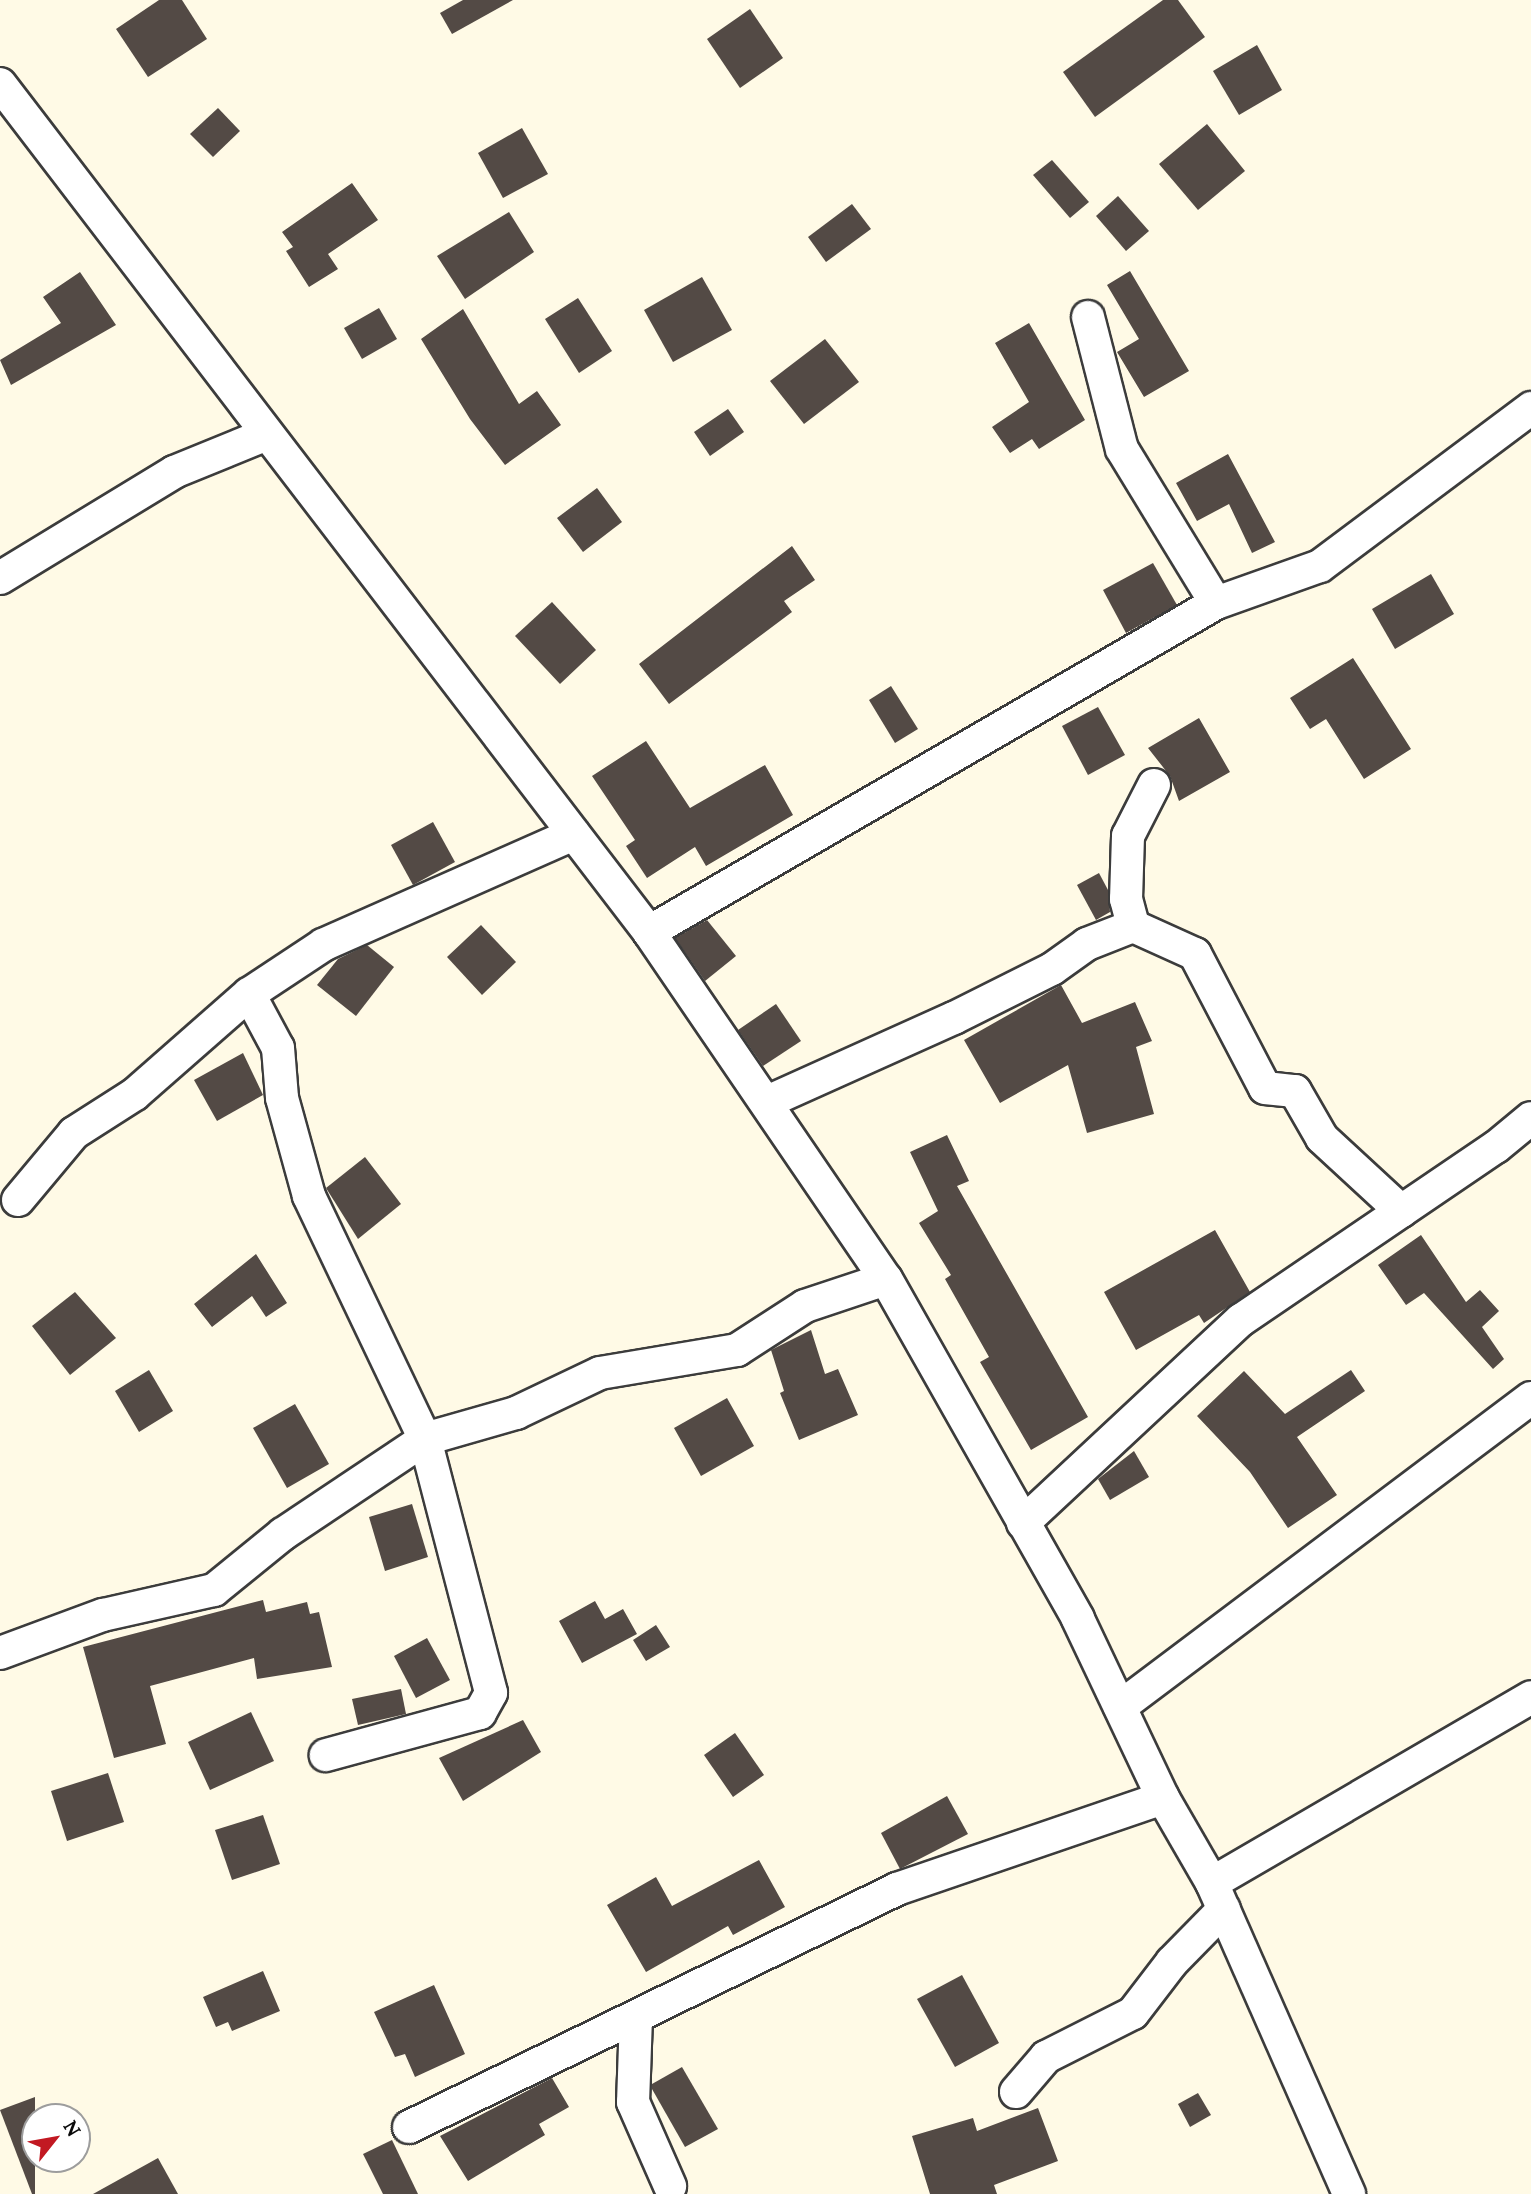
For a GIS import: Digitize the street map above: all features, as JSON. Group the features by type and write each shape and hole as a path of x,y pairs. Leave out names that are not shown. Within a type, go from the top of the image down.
{"street":[{"path":"0,84 649,932 886,1279 1077,1619 1163,1798 1218,1896 1349,2194"},
{"path":"1088,317 1122,449 1216,603"},
{"path":"649,932 1216,603 1320,566 1531,408"},
{"path":"0,578 174,472 267,434"},
{"path":"1133,926 1126,899 1128,836 1154,785"},
{"path":"18,1200 74,1133 135,1094 249,993 323,945 575,834"},
{"path":"767,1102 954,1018 1052,969 1087,944 1133,926 1195,954 1265,1088 1295,1091 1322,1138 1401,1212"},
{"path":"249,993 278,1048 282,1098 309,1196 425,1439 491,1693 481,1713 326,1755"},
{"path":"1023,1523 1241,1320 1401,1212 1531,1118"},
{"path":"0,1653 103,1615 214,1590 283,1534 425,1439 516,1413 600,1373 737,1350 805,1306 886,1279"},
{"path":"1120,1707 1531,1398"},
{"path":"1016,2092 1046,2057 1133,2013 1218,1896 1531,1697"},
{"path":"409,2127 897,1889 1163,1798"},
{"path":"636,2017 633,2102 670,2186"}],"building":[{"path":"159,0 182,0 207,39 148,77 116,29"},
{"path":"463,0 513,0 452,34 440,13"},
{"path":"1163,0 1178,0 1205,37 1095,117 1063,72"},
{"path":"750,9 783,58 740,88 707,39"},
{"path":"1257,45 1282,90 1239,115 1213,71"},
{"path":"218,108 240,131 213,157 190,134"},
{"path":"1207,124 1245,171 1198,210 1159,164"},
{"path":"522,128 548,174 503,198 478,153"},
{"path":"1052,160 1089,202 1070,218 1033,175"},
{"path":"352,183 378,220 328,254 338,269 309,287 286,251 293,247 282,232"},
{"path":"1118,196 1149,231 1126,251 1096,216"},
{"path":"852,204 871,229 826,262 808,237"},
{"path":"509,212 534,252 465,299 437,256"},
{"path":"1130,271 1189,371 1144,397 1117,352 1139,339 1107,285"},
{"path":"80,272 116,325 11,385 0,360 61,323 43,297"},
{"path":"702,277 732,330 673,362 644,310"},
{"path":"578,298 612,351 579,373 545,319"},
{"path":"379,308 397,339 362,359 344,328"},
{"path":"463,309 519,404 537,391 561,425 505,465 470,419 421,339"},
{"path":"1029,323 1085,420 1039,449 1032,439 1010,453 992,427 1029,402 995,343"},
{"path":"825,339 859,382 804,424 770,381"},
{"path":"728,409 744,432 710,456 694,432"},
{"path":"1228,454 1275,542 1252,553 1229,504 1197,521 1176,483"},
{"path":"597,488 622,522 583,552 557,518"},
{"path":"792,546 815,580 784,601 792,612 669,704 639,664"},
{"path":"1153,563 1177,605 1126,633 1103,590"},
{"path":"1431,574 1454,614 1395,649 1372,609"},
{"path":"552,602 596,650 560,684 515,636"},
{"path":"1353,658 1411,749 1364,779 1326,719 1310,729 1290,698"},
{"path":"891,686 918,729 895,743 869,700"},
{"path":"1098,707 1125,755 1088,775 1062,726"},
{"path":"1199,718 1230,772 1179,801 1170,776 1148,748"},
{"path":"646,741 690,808 765,765 793,815 706,866 695,847 647,878 626,846 635,840 592,776"},
{"path":"433,822 455,862 413,885 391,845"},
{"path":"1099,873 1108,890 1110,912 1096,920 1077,885"},
{"path":"707,920 736,956 705,981 675,938"},
{"path":"481,925 516,962 482,995 447,957"},
{"path":"367,945 394,967 356,1016 317,985 338,959"},
{"path":"1061,985 1082,1023 1135,1002 1152,1041 1136,1047 1154,1114 1087,1133 1068,1065 1000,1103 964,1040"},
{"path":"776,1004 801,1041 763,1066 738,1030"},
{"path":"243,1053 263,1095 217,1121 194,1080"},
{"path":"947,1135 969,1181 957,1186 1088,1417 1031,1450 980,1362 989,1357 945,1279 951,1275 919,1223 938,1211 910,1152"},
{"path":"365,1157 401,1204 358,1239 326,1188"},
{"path":"1215,1230 1250,1292 1204,1323 1199,1315 1136,1350 1104,1292"},
{"path":"1421,1235 1466,1302 1480,1290 1499,1311 1482,1327 1504,1359 1493,1369 1424,1293 1406,1305 1378,1265"},
{"path":"256,1254 287,1303 266,1317 252,1296 212,1327 194,1304"},
{"path":"75,1292 116,1338 70,1375 32,1326"},
{"path":"811,1330 825,1374 838,1369 858,1415 799,1440 780,1393 784,1391 771,1350"},
{"path":"149,1370 173,1411 139,1432 115,1391"},
{"path":"1351,1370 1365,1391 1297,1437 1337,1495 1288,1528 1250,1472 1197,1416 1244,1371 1285,1414"},
{"path":"727,1398 754,1446 701,1476 674,1428"},
{"path":"295,1404 329,1464 287,1488 253,1428"},
{"path":"1134,1451 1149,1477 1110,1500 1098,1479"},
{"path":"412,1504 428,1557 385,1571 369,1517"},
{"path":"263,1600 266,1612 307,1602 310,1614 319,1612 332,1667 257,1679 254,1658 150,1686 166,1744 114,1758 83,1647"},
{"path":"595,1601 605,1619 623,1609 637,1634 582,1663 559,1621"},
{"path":"656,1625 670,1647 646,1661 633,1640"},
{"path":"427,1638 450,1680 416,1698 394,1656"},
{"path":"401,1689 406,1714 358,1725 352,1699"},
{"path":"251,1712 274,1761 210,1790 188,1742"},
{"path":"523,1720 541,1752 463,1801 439,1758"},
{"path":"735,1733 764,1775 733,1797 704,1755"},
{"path":"108,1773 124,1822 67,1841 51,1791"},
{"path":"947,1796 968,1834 900,1869 881,1833"},
{"path":"263,1815 280,1864 232,1880 215,1830"},
{"path":"759,1860 785,1907 733,1935 728,1926 646,1972 607,1905 656,1877 672,1906"},
{"path":"263,1971 280,2011 232,2031 228,2022 216,2027 203,1997"},
{"path":"962,1975 999,2043 955,2067 917,1999"},
{"path":"434,1985 465,2054 415,2077 405,2054 395,2057 374,2012"},
{"path":"682,2067 718,2129 685,2147 652,2089 652,2084"},
{"path":"552,2078 569,2107 539,2124 545,2135 468,2181 440,2136"},
{"path":"1198,2093 1211,2115 1190,2127 1178,2104"},
{"path":"35,2097 35,2103 21,2103 21,2165 0,2110"},
{"path":"1038,2108 1058,2161 994,2185 997,2194 930,2194 912,2136 973,2118 977,2131"},
{"path":"392,2140 418,2194 383,2194 363,2154"},
{"path":"158,2158 178,2194 93,2194"},
{"path":"24,2173 35,2173 35,2194 32,2194"}]}
